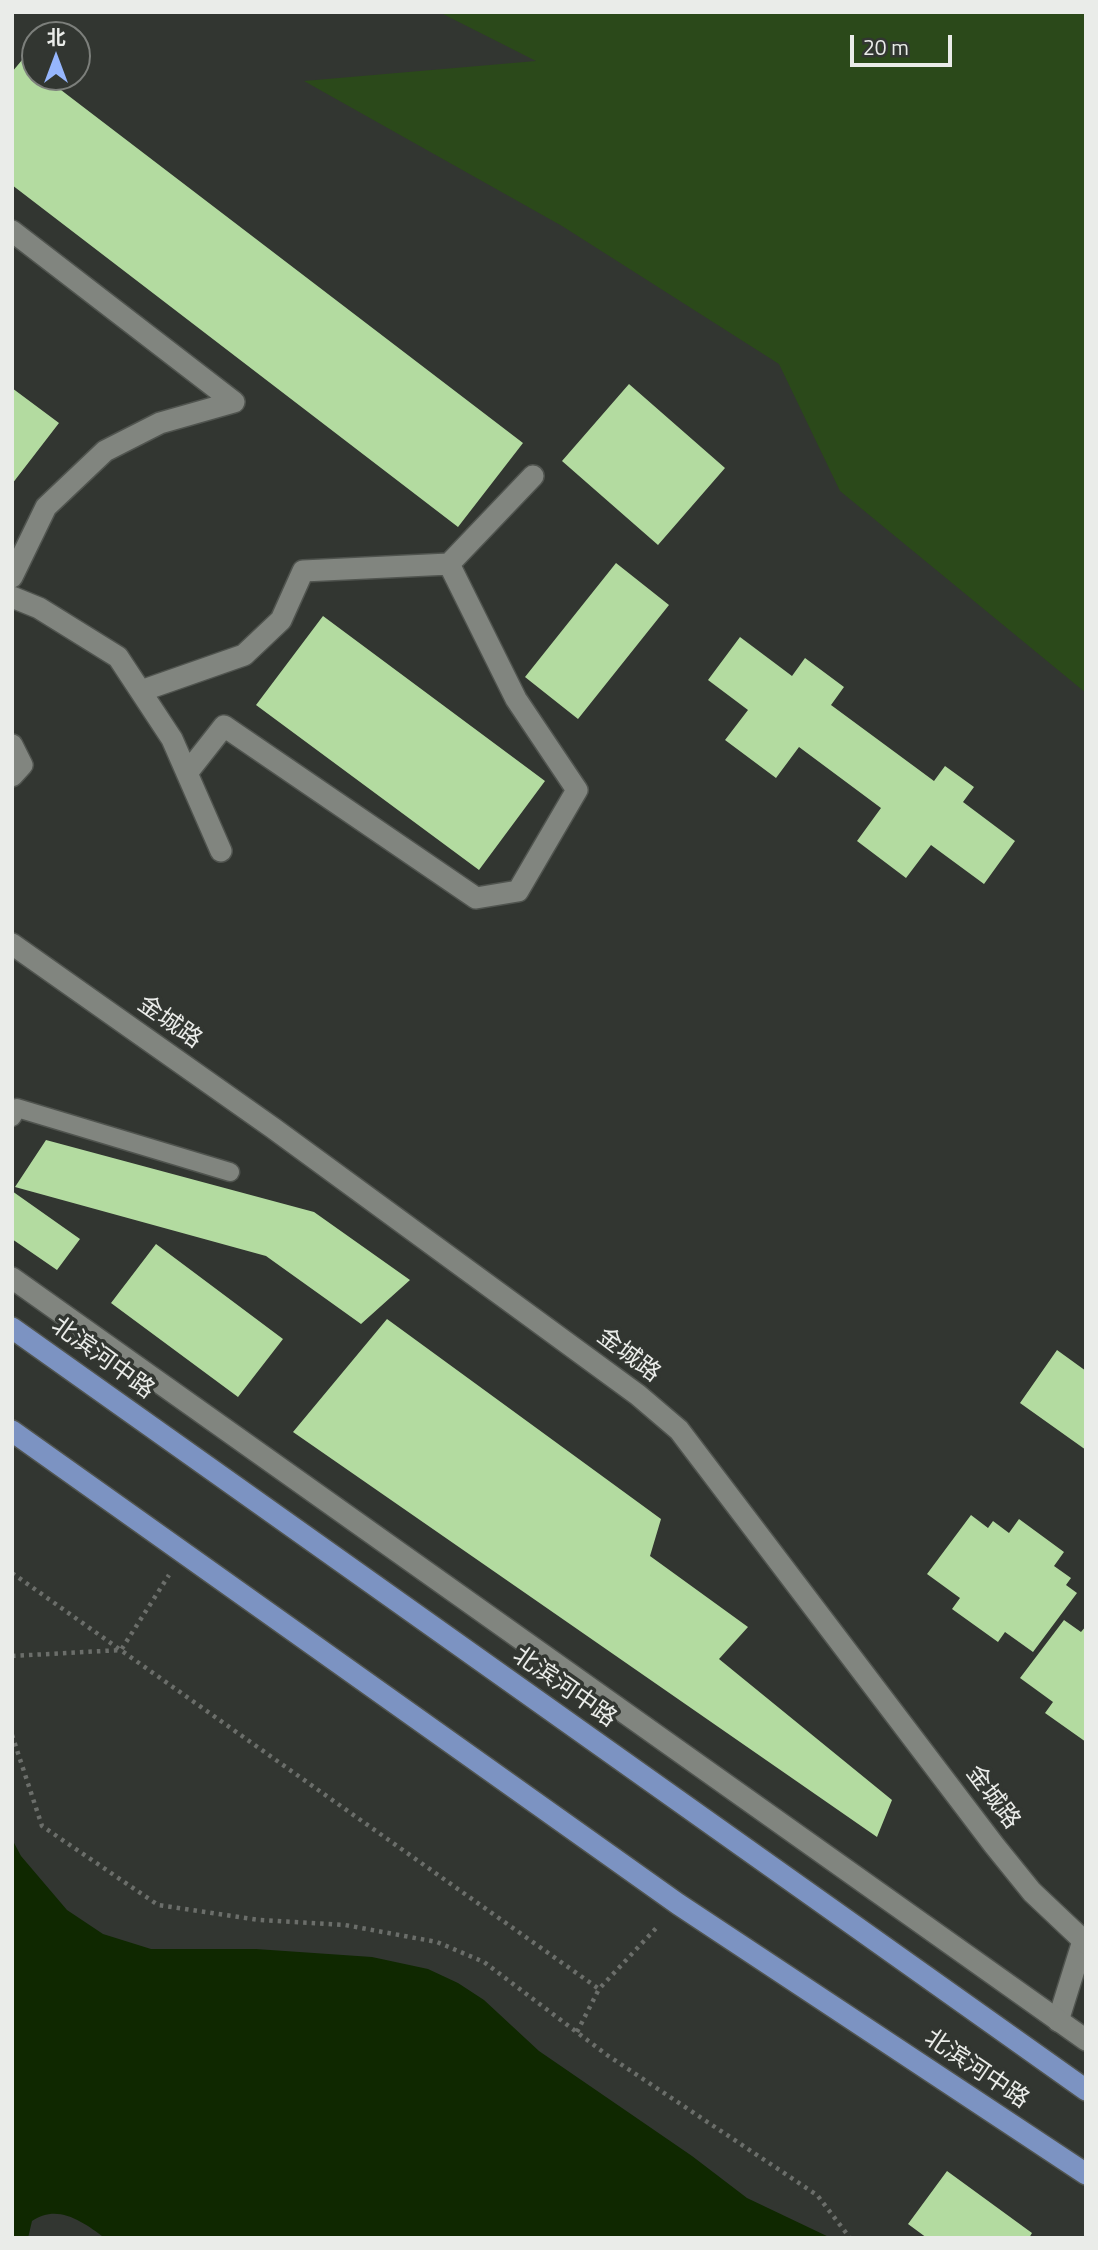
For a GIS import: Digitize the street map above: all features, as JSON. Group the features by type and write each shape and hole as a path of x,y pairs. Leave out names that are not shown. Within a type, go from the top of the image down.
{"main road":[{"name":"北滨河中路","path":"12,1328 1086,2090"},
{"name":"北滨河中路","path":"12,1431 678,1904 1086,2174"}],"street":[{"path":"12,231 234,402 160,424 106,451 46,507 12,577"},
{"path":"141,691 244,655 281,620 303,571 449,564 533,476"},
{"path":"187,773 224,726 476,898 518,891 577,790 516,699 449,564"},
{"path":"12,597 39,608 118,657 172,739 222,852"},
{"path":"12,745 22,765 12,776"},
{"name":"金城路","path":"12,944 284,1136 638,1395 679,1430 994,1845 1032,1892 1084,1942"},
{"path":"12,1278 1086,2040"},
{"path":"1058,2021 1084,1942"}],"lane":[{"path":"12,1117 17,1108 230,1172"}],"path":[{"path":"121,1650 183,1553"},
{"path":"12,1573 599,1989"},
{"path":"12,1656 121,1650"},
{"path":"12,1735 42,1826 158,1905 259,1920 345,1925 437,1942 484,1962 577,2032 817,2195 850,2238"},
{"path":"577,2032 599,1989 678,1904"}],"shaded area":[{"path":"439,12 1086,12 1086,693 840,491 779,364 562,226 304,81 536,61"},
{"path":"12,1839 21,1856 67,1910 103,1934 151,1949 256,1949 372,1957 428,1969 458,1983 484,2000 539,2051 692,2156 747,2198 831,2238 105,2238 70,2217 51,2214 32,2221 28,2238 12,2238"}],"building":[{"path":"21,61 21,91 62,91 523,443 458,527 12,185 12,72"},
{"path":"629,384 725,468 658,545 562,461"},
{"path":"12,388 59,423 12,484"},
{"path":"616,563 669,605 578,719 525,677"},
{"path":"323,616 545,781 479,870 256,705"},
{"path":"740,637 792,676 805,658 844,687 831,705 934,781 945,766 974,787 963,802 1015,841 984,884 931,845 906,878 857,841 881,808 799,747 776,778 725,740 748,710 708,680"},
{"path":"46,1140 314,1212 410,1280 361,1324 266,1256 15,1187"},
{"path":"12,1191 80,1239 57,1270 12,1239"},
{"path":"156,1244 283,1339 238,1397 111,1303"},
{"path":"387,1319 661,1519 650,1556 748,1627 719,1659 892,1800 877,1837 293,1432"},
{"path":"1057,1350 1086,1371 1086,1450 1020,1403"},
{"path":"971,1515 988,1528 993,1521 1009,1533 1019,1519 1064,1552 1054,1566 1071,1578 1066,1585 1077,1593 1033,1652 1005,1632 998,1642 952,1609 960,1598 927,1574"},
{"path":"1064,1620 1081,1632 1086,1626 1086,1742 1045,1713 1053,1702 1020,1678"},
{"path":"947,2171 1032,2233 1029,2238 927,2238 908,2224"}]}
